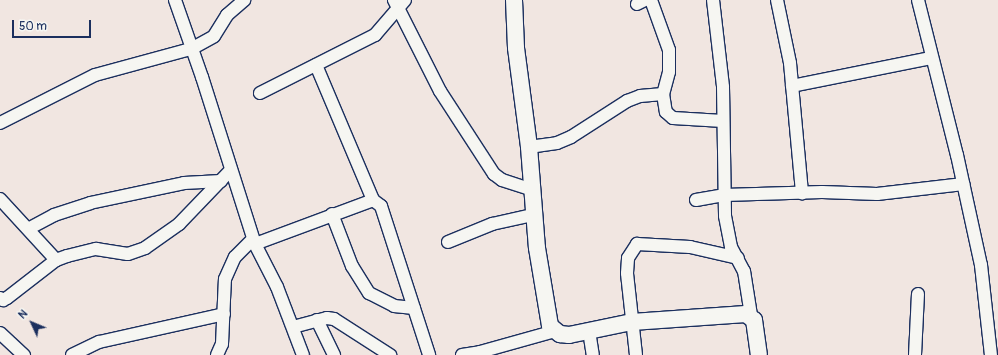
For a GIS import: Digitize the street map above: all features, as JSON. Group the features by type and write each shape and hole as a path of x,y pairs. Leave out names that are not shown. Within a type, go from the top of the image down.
{"street":[{"path":"175,0 254,242 270,271 303,355"},
{"path":"0,123 95,75 191,49 214,36 227,15 244,0"},
{"path":"514,0 516,48 530,147 533,216 547,313 550,326 555,331"},
{"path":"651,0 669,50 670,72 663,94 666,112 673,118 723,121"},
{"path":"713,0 723,87 724,195 728,233 732,247 747,280 751,315 757,333 759,355"},
{"path":"777,0 790,63 802,193"},
{"path":"918,0 963,184 993,316 991,355"},
{"path":"260,93 375,35 400,2 440,91 494,174 502,180 532,190"},
{"path":"792,86 931,58"},
{"path":"316,65 373,200 381,206 429,355"},
{"path":"530,147 557,143 571,137 627,101 640,96 663,94"},
{"path":"1,300 56,260 96,250 121,255 145,248 179,224 231,170"},
{"path":"28,229 54,215 90,203 184,183 221,181"},
{"path":"696,200 724,195 802,193 877,194 963,184"},
{"path":"0,199 56,260"},
{"path":"217,355 222,344 225,279 229,267 254,242 373,200"},
{"path":"332,214 355,272 369,293 394,306 414,308"},
{"path":"448,242 492,224 533,216"},
{"path":"636,355 632,322 628,258 637,244 690,247 738,258"},
{"path":"915,355 918,294"},
{"path":"72,355 99,342 224,314"},
{"path":"462,355 479,353 555,331 569,334 632,322 751,315"},
{"path":"293,327 327,318 338,321 355,335 390,355"},
{"path":"318,320 334,355"},
{"path":"589,331 593,355"},
{"path":"0,333 24,355"}]}
